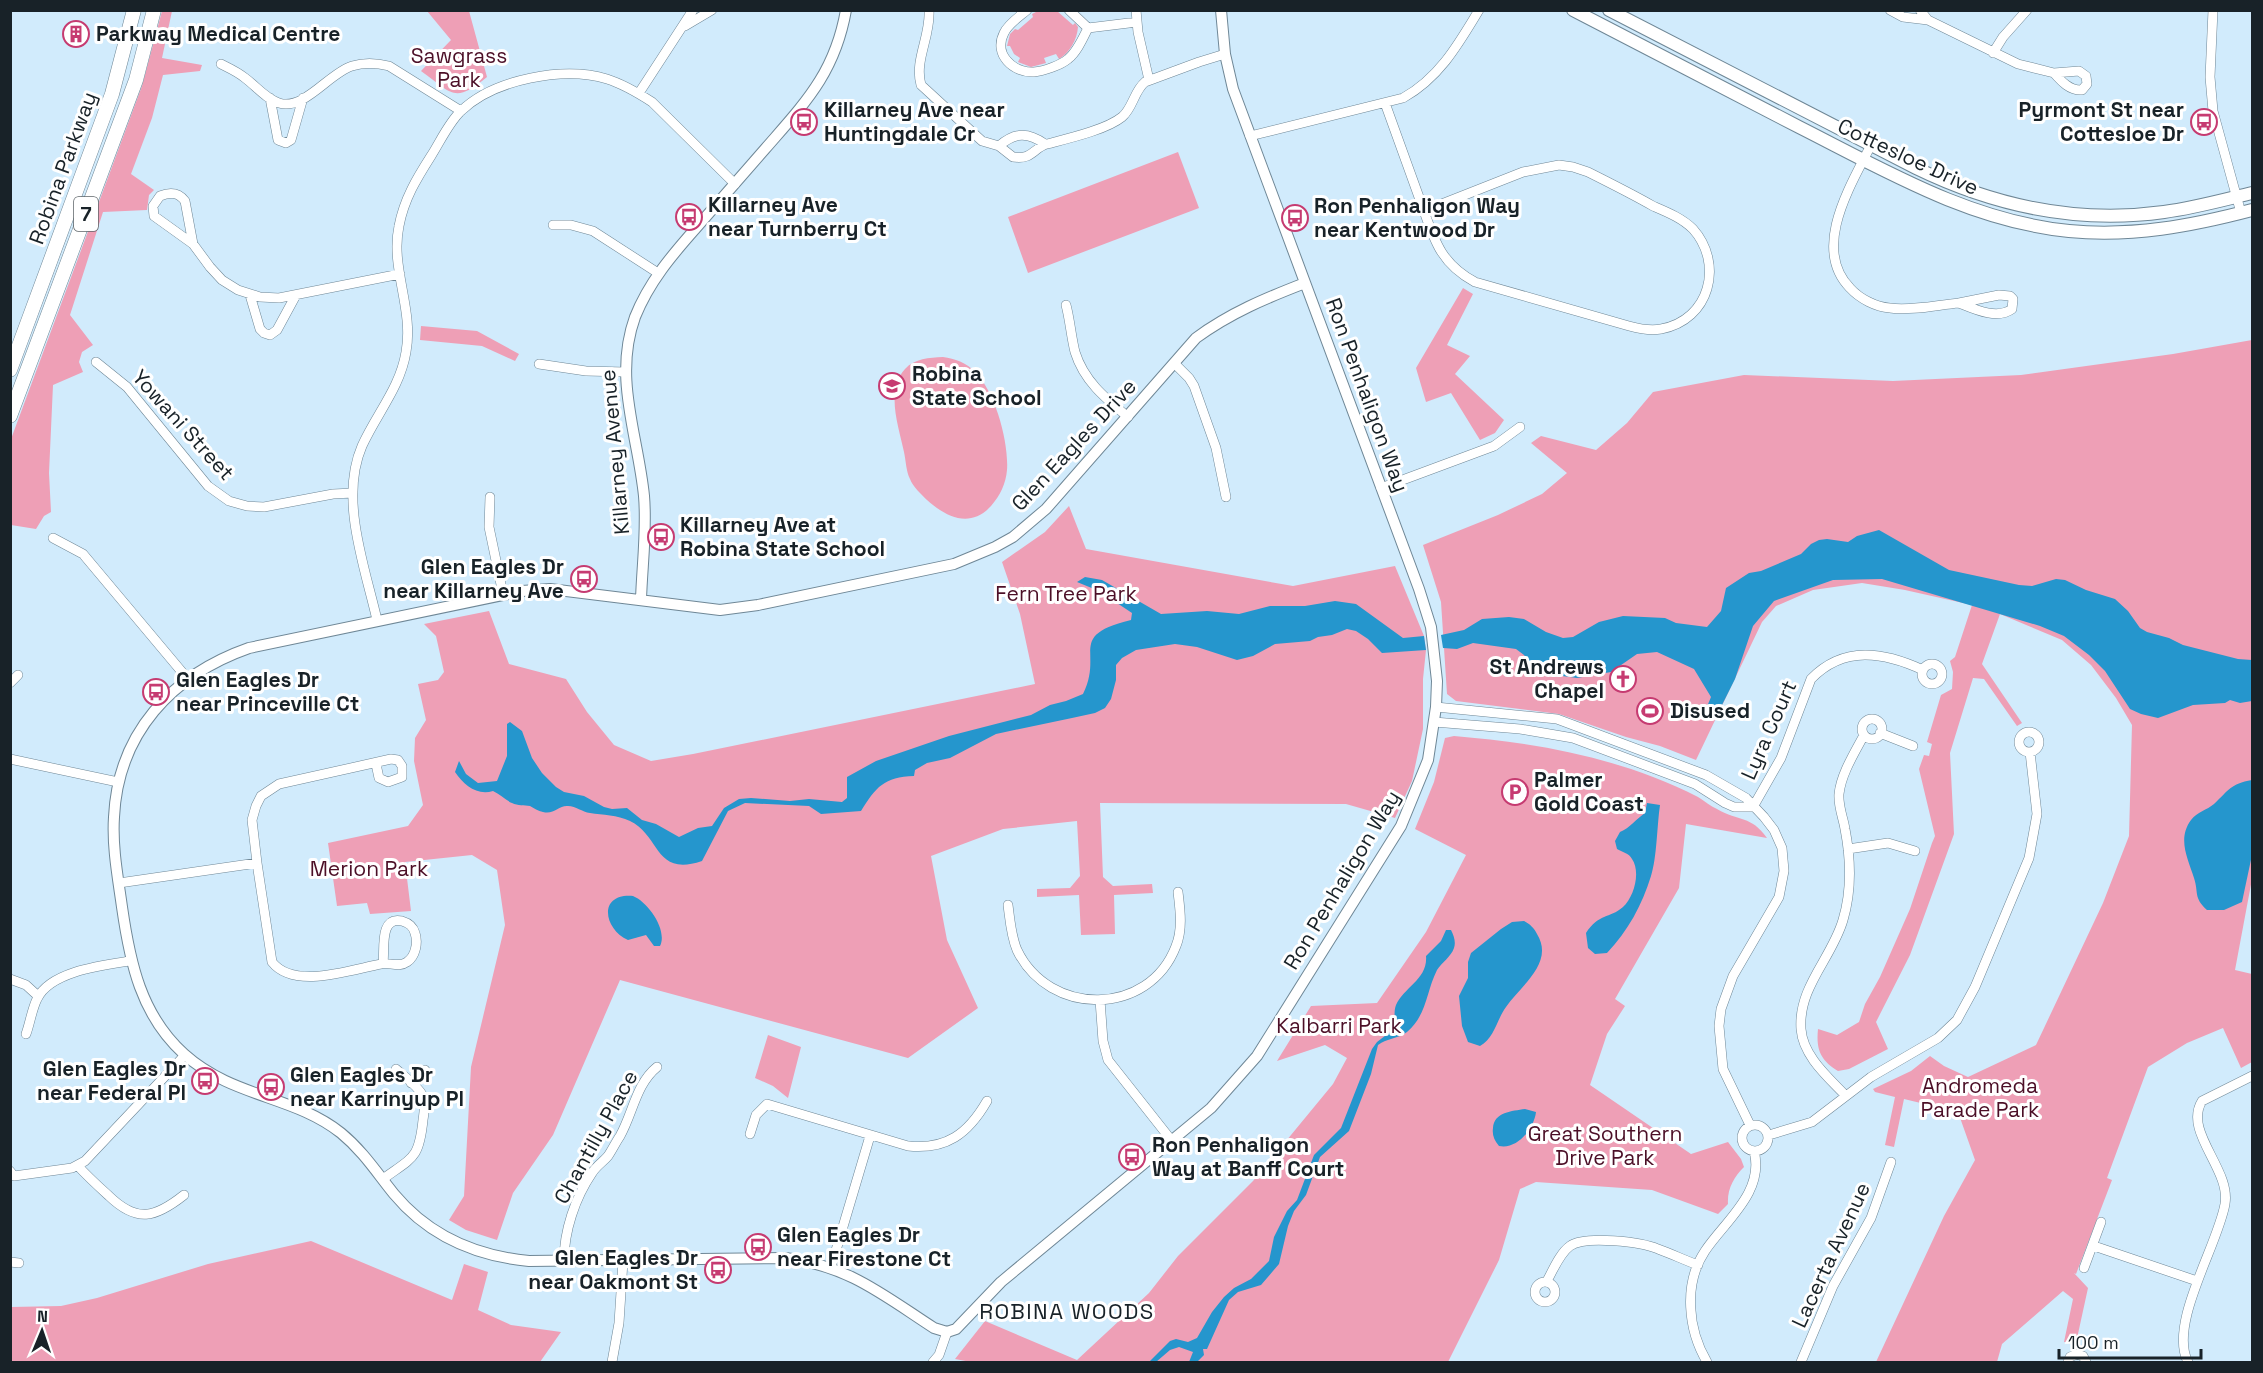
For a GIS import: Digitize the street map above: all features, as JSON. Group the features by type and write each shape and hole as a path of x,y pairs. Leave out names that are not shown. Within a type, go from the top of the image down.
{"main road":[{"name":"Robina Parkway","path":"10,370 112,94 134,10"},
{"name":"Robina Parkway","path":"10,416 136,81 154,10"},
{"name":"Cottesloe Drive","path":"1573,10 1863,160 1929,193 1968,209 2052,229 2098,232 2142,232 2186,226 2247,211"},
{"name":"Cottesloe Drive","path":"1609,10 1871,145 1960,188 2001,201 2041,211 2083,215 2139,215 2192,208 2253,193"}],"street":[{"path":"639,93 693,10"},
{"path":"682,27 712,10"},
{"name":"Killarney Avenue","path":"641,600 644,496 626,397 625,372 627,349 635,318 658,273 819,84 834,56 846,10"},
{"path":"929,10 928,30 919,68 921,85 982,141 999,146 1008,155 1020,158 1033,153 1044,144 1056,143 1118,120 1128,111 1141,85 1149,80 1225,54"},
{"path":"1027,10 1007,27 1001,39 1004,58 1015,68 1034,72 1064,62 1072,56 1089,28"},
{"path":"1069,10 1089,28 1137,22"},
{"path":"1136,10 1149,80"},
{"name":"Ron Penhaligon Way","path":"947,1332 956,1329 1000,1282 1211,1108 1237,1080 1257,1056 1401,826 1428,760 1436,707 1437,681 1431,627 1419,589 1233,89 1225,54 1221,10"},
{"path":"1251,136 1403,98 1433,76 1451,56 1479,10"},
{"path":"1890,10 1903,17 1929,20"},
{"path":"1920,10 1929,20 1993,53 2018,64 2054,73"},
{"path":"1993,53 2003,37 2027,10"},
{"path":"2213,10 2211,94 2213,111 2236,197 2247,211"},
{"path":"221,64 243,76 270,98 280,103 295,103 337,73 351,66 378,63 389,66 419,83 461,111"},
{"path":"377,620 355,522 352,493 360,452 396,388 406,354 407,319 400,274 398,229 405,203 420,173 461,111 482,96 502,86 524,80 563,74 607,79 639,93 652,102 735,183"},
{"path":"270,98 278,140 286,142 291,140 297,127 303,98"},
{"path":"1385,103 1424,211 1442,254 1453,267 1468,278 1491,287 1629,326 1655,330 1684,321 1701,302 1709,280 1710,264 1706,248 1685,222 1573,167 1559,165 1534,169 1424,211"},
{"path":"999,146 1021,134 1032,136 1044,144"},
{"path":"1871,145 1834,232 1834,260 1846,283 1864,299 1891,309 1959,303 2006,295 2013,299 2012,309 2008,312 1987,313 1959,303"},
{"path":"194,244 185,201 182,197 172,193 160,196 153,206 154,216 194,244 222,280 250,295 279,298 400,274"},
{"path":"553,225 571,225 593,231 658,273"},
{"name":"Glen Eagles Drive","path":"947,1332 934,1329 865,1282 831,1267 786,1258 623,1261 510,1259 482,1253 457,1243 419,1219 395,1195 355,1144 325,1122 294,1106 234,1087 201,1067 169,1039 155,1019 140,990 130,961 118,883 113,828 118,782 141,728 168,694 187,678 213,662 249,648 503,594 550,589 703,609 736,609 954,564 995,547 1029,525 1068,487 1196,338 1219,321 1252,303 1305,284"},
{"path":"250,295 260,329 270,335 277,330 296,295"},
{"path":"1065,305 1075,351 1084,373 1095,388 1128,417"},
{"name":"Yowani Street","path":"96,362 127,387 208,486 229,501 247,506 264,507 333,494 352,493"},
{"path":"1175,363 1194,386 1216,448 1226,497"},
{"path":"539,364 586,371 625,372"},
{"path":"1381,489 1494,446 1520,427"},
{"path":"490,497 489,527 503,594"},
{"path":"53,538 83,554 187,678"},
{"name":"Lyra Court","path":"1753,807 1781,758 1811,679 1820,670 1840,659 1856,655 1875,655 1904,661 1923,670"},
{"path":"10,683 18,675"},
{"path":"1436,707 1557,719 1691,769 1740,793 1774,830 1782,848 1784,871 1779,897 1733,976 1721,1009 1719,1026 1723,1069 1750,1125"},
{"path":"1846,1096 1810,1055 1801,1030 1801,1010 1806,992 1833,945 1847,905 1851,871 1839,804 1840,790 1864,735 1862,725 1869,719 1881,724 1880,733 1873,738 1864,735"},
{"path":"1434,722 1520,729 1573,738 1695,784 1734,807 1753,807"},
{"path":"1880,733 1913,746"},
{"path":"1768,1135 1812,1122 1871,1077 1938,1038 1957,1020 1967,1004 2029,858 2037,814 2030,752"},
{"path":"10,759 118,782"},
{"path":"376,764 279,784 261,796 252,820 256,863 272,963 279,971 303,978 367,968 383,963 396,965 407,962 414,954 417,943 415,932 408,923 399,921 388,925 384,931 386,946 383,963"},
{"path":"1848,849 1888,843 1915,851"},
{"path":"118,883 256,863"},
{"path":"1008,905 1016,948 1023,961 1036,976 1062,994 1100,1000 1130,994 1144,987 1168,961 1176,946 1180,931 1178,892"},
{"path":"26,1034 38,996 53,983 68,974 130,961"},
{"path":"10,979 26,984 38,996"},
{"path":"1100,1000 1103,1041 1108,1060 1172,1141"},
{"path":"12,1176 78,1166 90,1157 185,1055"},
{"name":"Chantilly Place","path":"564,1261 565,1239 578,1200 592,1172 608,1155 621,1134 648,1074 657,1067"},
{"path":"383,1179 413,1156 420,1144 424,1099 396,1069"},
{"path":"411,1083 425,1070"},
{"path":"2188,1362 2182,1347 2183,1333 2197,1281 2225,1207 2226,1193 2224,1183 2199,1128 2196,1115 2202,1101 2253,1076"},
{"path":"750,1134 756,1115 767,1104 870,1136 919,1147 945,1143 963,1132 978,1117 987,1101"},
{"path":"1750,1125 1762,1126 1768,1135 1765,1147 1754,1151 1746,1147 1742,1140 1744,1131 1750,1125"},
{"path":"831,1267 870,1136"},
{"path":"1707,1362 1699,1347 1691,1317 1692,1293 1698,1265 1705,1251 1735,1215 1748,1195 1757,1163 1754,1151"},
{"name":"Lacerta Avenue","path":"1802,1362 1833,1286 1871,1218 1891,1162"},
{"path":"78,1166 121,1208 134,1214 157,1213 167,1209 184,1195"},
{"path":"2084,1268 2101,1222"},
{"path":"1547,1281 1571,1245 1587,1240 1656,1248 1698,1265"},
{"path":"2094,1246 2197,1281"},
{"path":"612,1362 619,1323 623,1261"},
{"path":"933,1362 939,1355 947,1332"},
{"path":"2068,1362 2071,1356 2077,1354 2083,1356 2086,1362"}],"green space":[{"path":"162,11 172,11 162,58 202,65 200,71 163,75 152,118 131,174 154,190 149,195 147,210 103,212 70,315 93,345 82,352 79,362 83,372 53,385 49,473 51,512 44,516 36,529 11,525 11,439 142,86"},
{"name":"Sawgrass Park","path":"427,11 469,11 487,77 467,91 454,93 447,90 421,71 451,40"},
{"path":"1038,11 1057,11 1078,27 1072,45 1063,56 1059,59 1056,54 1044,58 1046,63 1031,67 1018,62 1020,58 1014,54 1010,46 1007,46 1010,34 1015,29 1018,30 1033,17 1032,14"},
{"path":"1178,152 1199,208 1028,273 1008,217"},
{"path":"1463,288 1473,294 1447,345 1470,356 1455,374 1504,420 1495,433 1480,440 1451,393 1426,402 1416,368"},
{"path":"421,326 477,331 519,354 515,361 482,346 420,340"},
{"name":"Andromeda Parade Park","path":"2252,340 2252,879 2235,970 2252,974 2252,1062 2241,1068 2223,1028 2187,1043 2148,1067 2107,1178 2112,1180 2076,1274 2074,1273 2088,1288 2076,1343 2064,1342 2073,1299 2063,1291 2002,1344 1997,1362 1876,1362 1944,1216 1975,1160 1958,1112 1904,1099 1894,1147 1885,1145 1895,1097 1875,1092 1873,1089 1911,1071 1930,1056 1944,1066 1968,1077 2036,1045 2103,903 2129,836 2132,725 2116,698 2091,665 2062,640 2000,614 1982,664 2022,723 2017,726 1984,679 1973,678 1950,753 1954,834 1910,955 1876,1022 1888,1049 1849,1069 1838,1071 1827,1063 1820,1053 1818,1029 1837,1035 1859,1022 1865,1004 1880,977 1910,909 1935,836 1919,769 1924,755 1929,756 1932,744 1927,742 1941,695 1952,689 1953,672 1950,661 1955,657 1972,605 1862,583 1813,590 1776,606 1762,622 1696,760 1660,746 1559,714 1456,701 1447,694 1441,602 1423,545 1498,515 1542,494 1567,473 1531,443 1541,436 1596,450 1627,423 1653,392 1744,375 1893,381 2021,375 2173,354"},
{"path":"943,357 964,363 982,381 994,404 1006,446 1007,470 1000,494 983,513 967,519 942,511 927,500 913,485 908,473 895,409 896,388 905,369 927,358"},
{"path":"1069,506 1086,549 1293,586 1395,566 1424,636 1426,650 1423,679 1423,729 1412,781 1395,818 1346,804 1100,803 1103,877 1113,886 1152,884 1153,893 1114,895 1115,934 1081,935 1079,895 1037,897 1037,889 1070,888 1080,876 1077,821 1003,829 931,856 947,940 978,1008 908,1058 620,980 553,1135 513,1193 497,1240 466,1230 449,1220 464,1196 471,1067 505,925 497,870 472,855 405,862 411,911 370,914 367,903 337,906 328,843 408,826 423,805 414,761 415,738 426,720 418,684 438,680 444,672 436,636 424,624 489,611 509,664 566,679 587,712 614,745 651,761 693,754 1035,684 1020,614 1002,562 1045,532"},
{"path":"1454,736 1548,748 1610,762 1669,783 1725,813 1750,822 1767,838 1686,824 1679,888 1615,999 1625,1006 1607,1034 1590,1085 1691,1154 1728,1142 1744,1167 1732,1184 1728,1204 1718,1214 1652,1190 1536,1182 1520,1189 1499,1260 1448,1362 971,1362 955,1359 985,1321 1077,1360 1149,1293 1178,1256 1253,1181 1333,1084 1347,1058 1325,1045 1277,1061 1311,1006 1377,1003 1426,932 1466,855 1415,829 1434,782 1445,738"},
{"path":"768,1035 801,1047 788,1098 773,1086 755,1078"},
{"path":"311,1241 452,1300 464,1264 488,1272 478,1310 511,1325 561,1332 540,1362 11,1362 11,1307 61,1306 97,1298 208,1264"}],"water":[{"path":"1879,530 1949,570 2019,585 2032,586 2056,579 2065,580 2086,590 2115,599 2128,611 2140,628 2147,632 2169,638 2183,645 2238,659 2252,660 2252,701 2240,703 2230,700 2225,703 2193,705 2158,718 2141,714 2130,709 2105,671 2064,636 2040,626 1882,579 1833,580 1774,601 1753,626 1735,679 1720,709 1706,709 1711,697 1694,669 1657,652 1637,654 1611,672 1577,678 1555,675 1531,664 1516,649 1473,643 1457,649 1443,648 1441,635 1464,630 1482,619 1509,617 1524,619 1546,632 1563,638 1573,637 1599,622 1623,616 1665,618 1676,623 1707,627 1721,611 1726,588 1749,573 1761,571 1801,554 1819,540 1848,542 1857,536"},
{"path":"1085,577 1102,580 1161,614 1207,611 1239,614 1270,606 1305,606 1335,601 1356,604 1403,638 1424,636 1426,650 1382,653 1368,639 1356,631 1347,629 1310,641 1275,644 1253,656 1237,660 1197,647 1175,644 1136,650 1122,658 1116,665 1116,680 1111,699 1105,708 1095,713 996,734 950,758 927,763 915,770 914,776 888,781 876,790 861,811 821,814 809,806 745,803 728,811 702,861 686,864 675,864 666,859 640,828 625,819 568,806 547,813 541,812 530,806 512,803 493,791 476,791 462,781 455,772 459,761 466,774 478,783 497,781 507,756 507,724 510,722 522,731 532,758 542,773 556,787 564,792 584,796 604,807 627,808 642,820 656,824 679,837 698,828 712,826 724,808 739,799 790,801 809,799 842,802 847,798 847,777 876,761 949,736 1031,715 1050,705 1083,694 1088,679 1090,647 1093,639 1099,632 1111,626 1131,620 1132,613 1099,591 1077,582"},
{"path":"2252,780 2252,855 2242,902 2224,910 2207,910 2198,898 2185,849 2187,827 2193,817 2214,804 2230,788"},
{"path":"1647,803 1660,805 1655,860 1647,887 1634,917 1621,936 1607,953 1595,954 1588,948 1586,933 1595,922 1618,911 1627,903 1635,884 1635,864 1629,855 1617,849 1615,841 1620,832 1645,813"},
{"path":"633,896 645,904 655,917 661,932 660,946 654,946 646,935 628,940 620,935 610,921 609,906 614,900"},
{"path":"1524,921 1535,930 1541,945 1542,955 1539,964 1506,1007 1489,1039 1480,1046 1468,1042 1462,1026 1459,996 1468,978 1468,962 1471,953 1512,922"},
{"path":"1446,930 1451,930 1454,937 1453,951 1437,970 1422,1011 1414,1025 1404,1034 1378,1045 1371,1074 1349,1131 1320,1157 1306,1195 1294,1211 1288,1226 1279,1264 1261,1285 1238,1292 1229,1300 1207,1349 1203,1349 1204,1355 1197,1362 1189,1362 1193,1352 1179,1347 1170,1350 1156,1362 1149,1362 1170,1341 1176,1339 1188,1342 1197,1338 1224,1297 1234,1288 1251,1279 1269,1261 1274,1237 1287,1211 1297,1200 1314,1155 1341,1128 1372,1049 1377,1042 1394,1029 1396,1005 1423,971 1426,956 1441,941"},
{"path":"1525,1109 1536,1112 1535,1119 1524,1137 1512,1145 1499,1146 1493,1133 1494,1123 1500,1115"}],"place":[{"name":"Parkway Medical Centre","path":"76,34"},
{"name":"Killarney Ave near Huntingdale Cr","path":"804,122"},
{"name":"Pyrmont St near Cottesloe Dr","path":"2204,122"},
{"name":"Killarney Ave near Turnberry Ct","path":"689,217"},
{"name":"Ron Penhaligon Way near Kentwood Dr","path":"1295,218"},
{"name":"Robina State School","path":"892,386"},
{"name":"Killarney Ave at Robina State School","path":"661,537"},
{"name":"Glen Eagles Dr near Killarney Ave","path":"584,579"},
{"name":"St Andrews Chapel","path":"1623,679"},
{"name":"Glen Eagles Dr near Princeville Ct","path":"156,692"},
{"name":"Disused","path":"1650,711"},
{"name":"Palmer Gold Coast","path":"1515,792"},
{"name":"Glen Eagles Dr near Federal Pl","path":"205,1081"},
{"name":"Glen Eagles Dr near Karrinyup Pl","path":"271,1087"},
{"name":"Ron Penhaligon Way at Banff Court","path":"1132,1157"},
{"name":"Glen Eagles Dr near Firestone Ct","path":"758,1247"},
{"name":"Glen Eagles Dr near Oakmont St","path":"718,1270"}],"district":[{"name":"ROBINA WOODS","path":"1067,1311"}],"park label":[{"name":"Fern Tree Park","path":"1066,594"},
{"name":"Merion Park","path":"369,869"},
{"name":"Kalbarri Park","path":"1339,1026"},
{"name":"Great Southern Drive Park","path":"1605,1146"}]}
